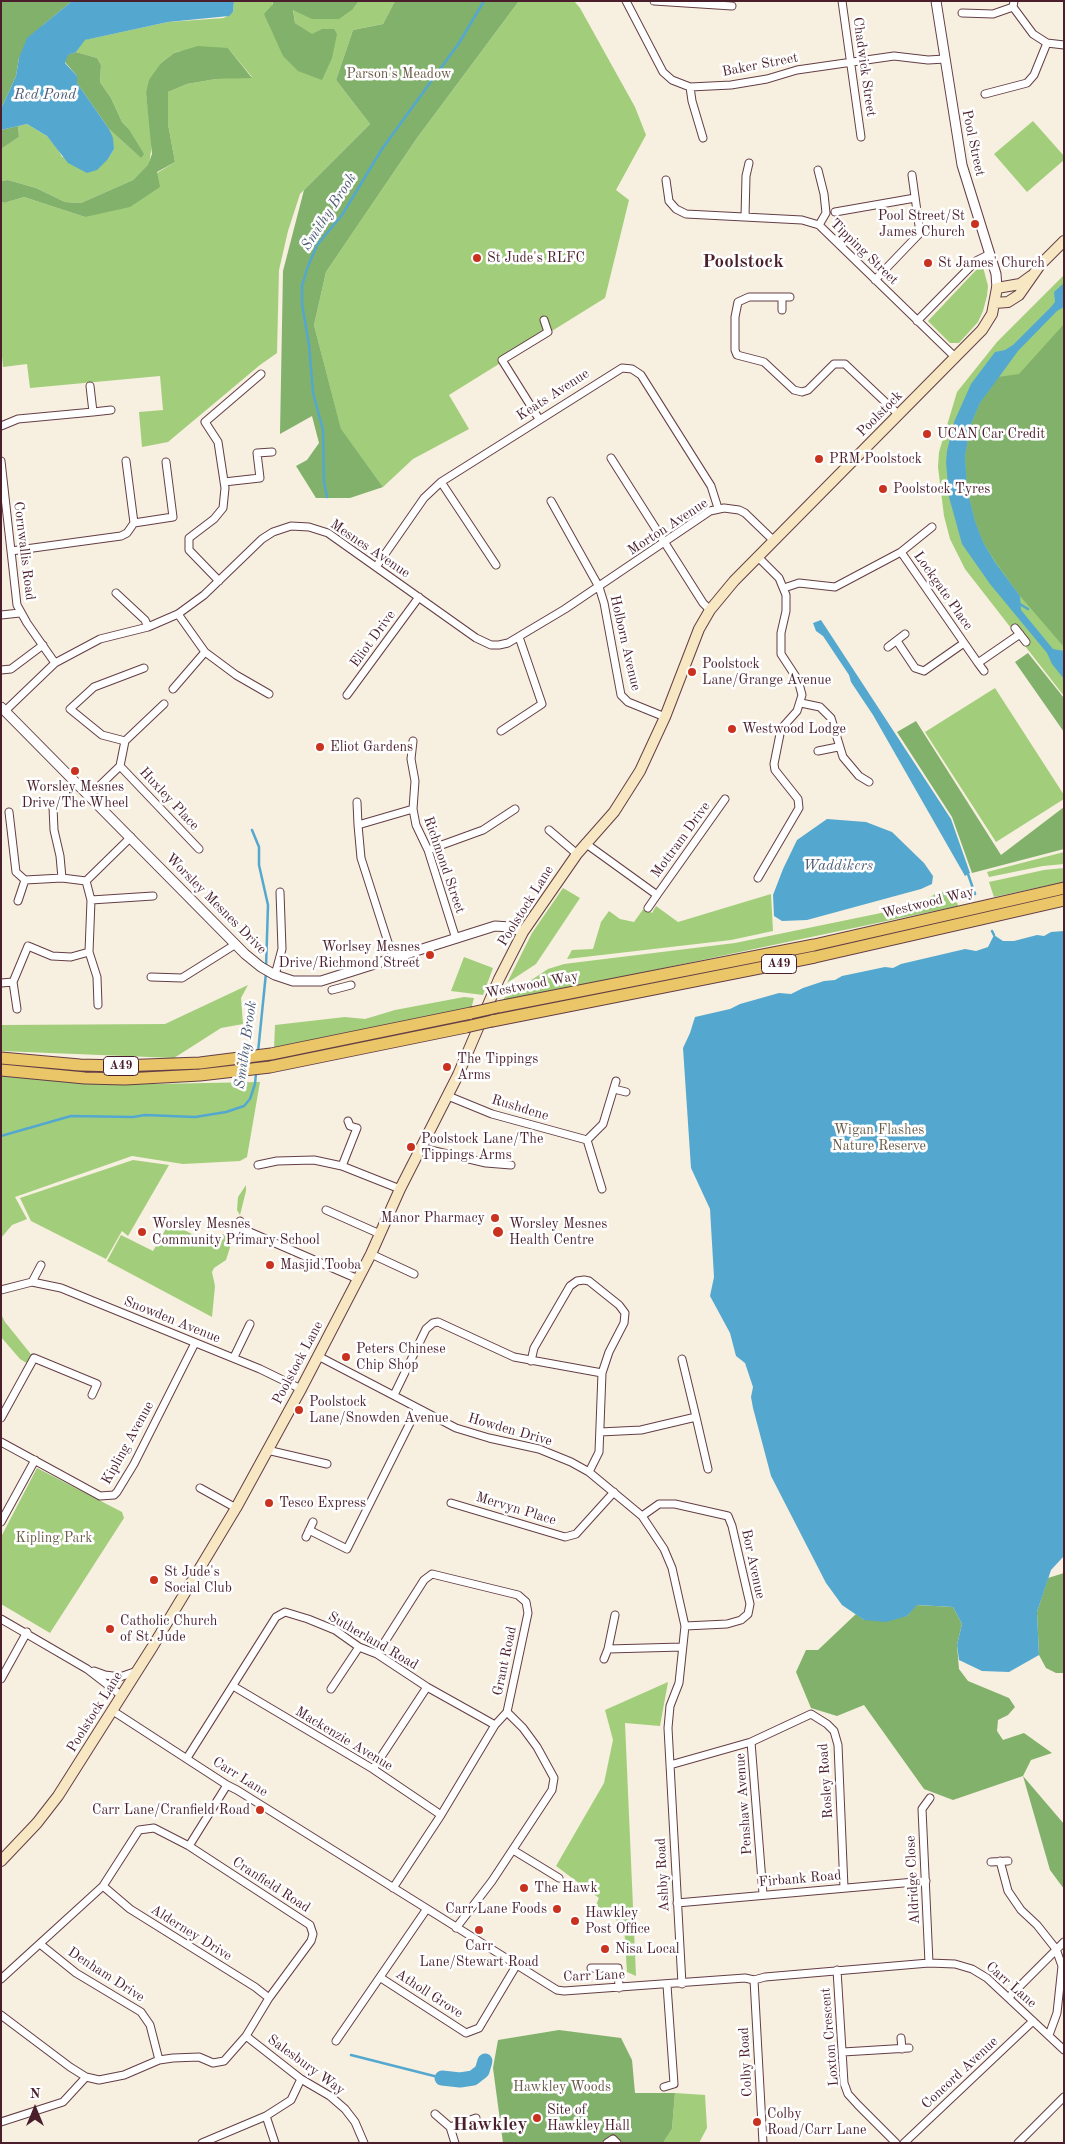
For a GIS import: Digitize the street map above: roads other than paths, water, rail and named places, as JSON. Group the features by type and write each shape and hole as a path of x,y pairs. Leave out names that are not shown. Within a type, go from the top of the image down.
{"highway":[{"name":"Westwood Way","path":"1,1058 80,1065 119,1066 200,1063 271,1054 498,1007 814,946 1064,888"},
{"name":"Westwood Way","path":"1,1070 56,1076 125,1079 270,1067 815,957 1064,900"}],"main road":[{"path":"995,303 1008,302 1019,295 1047,256 1064,241"},
{"path":"997,288 1020,284 1031,276"},
{"name":"Poolstock","path":"734,581 986,325 995,303 997,288"},
{"name":"Poolstock Lane","path":"1,1860 37,1823 58,1796 138,1671 236,1508 301,1389 371,1254 400,1190 448,1096 523,932 585,843 614,812 628,793 665,717 689,653 710,610 734,581"}],"street":[{"name":"Baker Street","path":"626,1 663,72 672,80 690,87 731,85 767,79 797,70 894,56 945,60"},
{"path":"654,1 732,6"},
{"name":"Chadwick Street","path":"842,1 861,137"},
{"name":"Pool Street","path":"936,1 962,165 996,274 997,288"},
{"path":"962,13 989,14 1014,4 1033,34 1047,43 1064,45"},
{"path":"985,94 1027,83 1034,76 1047,43"},
{"path":"690,87 692,101 703,138"},
{"path":"745,217 746,176 749,163"},
{"path":"818,170 824,194 826,213 819,225"},
{"path":"875,280 920,233 912,175"},
{"name":"Tipping Street","path":"666,180 669,201 681,212 802,220 819,225 917,322 956,357"},
{"path":"835,212 916,198"},
{"path":"917,322 976,261 990,254"},
{"path":"782,310 786,297 749,296 738,302 735,324 735,350 737,355 764,362 794,390 802,392 808,390 834,364 845,364 898,414"},
{"path":"539,419 502,360 548,332 544,320"},
{"name":"Keats Avenue","path":"376,567 424,498 441,482 617,369 627,367 641,376 710,486 718,508"},
{"path":"219,582 189,550 189,538 214,519 223,508 224,482 218,442 205,422 262,374"},
{"path":"90,386 92,412"},
{"path":"1,426 18,419 111,410"},
{"path":"224,482 260,478 257,454 272,452"},
{"path":"611,458 703,603 710,610"},
{"name":"Cornwallis Road","path":"1,461 2,489 15,597 20,613 54,663"},
{"path":"10,551 121,536 132,528 134,523 126,461"},
{"path":"134,523 173,518 166,462"},
{"path":"441,482 496,565"},
{"name":"Holborn Avenue","path":"551,501 599,587 604,603 621,696 628,702 665,717"},
{"name":"Morton Avenue","path":"599,587 710,511 718,508 732,508 745,513 774,541"},
{"name":"Mesnes Avenue","path":"3,709 54,663 100,639 148,627 178,614 219,582 262,539 273,532 291,526 309,527 328,533 484,642 500,645 508,644 599,587"},
{"name":"Lockgate Place","path":"784,588 799,583 834,587 901,552 932,527"},
{"name":"Lockgate Place","path":"901,552 984,671"},
{"path":"758,557 779,578 784,588 786,603 781,633 781,654 800,687 802,695 797,711 782,729 774,764 776,770 798,799 799,808 758,878"},
{"path":"116,593 145,620 148,627"},
{"name":"Eliot Drive","path":"347,695 419,597"},
{"path":"1,615 20,613"},
{"path":"178,614 205,652 236,675 269,694"},
{"path":"1015,628 1026,642"},
{"path":"888,647 905,634"},
{"path":"978,662 1020,634"},
{"path":"501,731 542,704 519,638"},
{"name":"Lockgate Place","path":"897,641 915,668 924,671 964,644"},
{"path":"1,670 12,669 43,645"},
{"path":"173,689 205,652"},
{"path":"125,741 102,735 70,709 94,687 144,668"},
{"path":"801,703 820,707 831,718 838,747 843,757 858,778 869,782"},
{"path":"89,796 120,766 125,741 164,704"},
{"name":"Worsley Mesnes Drive","path":"3,709 236,944 261,967 273,974 303,982 321,980 495,926 510,927 523,932"},
{"name":"Richmond Street","path":"413,740 411,754 415,781 413,808 418,832 428,850 456,939"},
{"path":"818,751 838,747"},
{"name":"Huxley Place","path":"120,766 199,849"},
{"name":"Mottram Drive","path":"648,908 725,799"},
{"path":"357,802 361,858 393,958"},
{"path":"53,807 54,830 60,856 62,878"},
{"path":"358,825 413,808"},
{"path":"428,850 484,830 515,808"},
{"path":"498,811 504,817"},
{"path":"9,812 16,872 25,880 62,878 86,881"},
{"path":"549,830 577,854"},
{"path":"86,881 131,837"},
{"name":"Mottram Drive","path":"585,843 657,895"},
{"path":"18,901 25,880"},
{"path":"86,881 91,900 89,952 97,977 98,1005"},
{"path":"273,974 282,949 280,892"},
{"path":"91,900 153,896"},
{"path":"151,977 182,978 236,944"},
{"path":"17,1009 13,982 28,946 52,956 71,957 89,952"},
{"path":"332,990 348,986 341,974"},
{"path":"1,983 13,982"},
{"path":"602,1189 587,1140 604,1124 615,1085 626,1092"},
{"name":"Rushdene","path":"448,1096 492,1114 587,1140"},
{"path":"342,1166 360,1126 350,1126 348,1121"},
{"path":"422,1148 486,1163 510,1165"},
{"path":"258,1165 277,1161 314,1160 342,1166 400,1190"},
{"path":"326,1210 380,1234"},
{"path":"238,1227 358,1279"},
{"path":"371,1254 414,1274"},
{"path":"32,1282 41,1265"},
{"path":"531,1361 534,1348 570,1286 576,1281 589,1281 620,1305 625,1313 624,1323 609,1352 602,1373 599,1452 589,1472"},
{"name":"Snowden Avenue","path":"1,1290 32,1282 61,1288 234,1357 301,1389"},
{"path":"394,1395 426,1329 433,1323 442,1323 488,1346 531,1361 602,1373"},
{"path":"234,1357 250,1324"},
{"name":"Kipling Avenue","path":"1,1442 100,1496 114,1495 134,1464 195,1343"},
{"name":"Howden Drive","path":"318,1356 417,1409 476,1435 539,1449 571,1462 589,1472 642,1516 664,1548 672,1568 686,1626 679,1683 670,1706 668,1728 670,1765"},
{"path":"1,1418 34,1358 97,1384 92,1396"},
{"path":"682,1358 708,1469"},
{"path":"313,1522 308,1533 347,1549 417,1409"},
{"path":"600,1432 641,1430 696,1417"},
{"path":"267,1450 327,1464"},
{"path":"1,1522 34,1460"},
{"path":"200,1488 236,1508"},
{"name":"Mervyn Place","path":"451,1503 565,1537 576,1534 614,1492"},
{"name":"Bor Avenue","path":"642,1516 660,1504 676,1504 728,1516 750,1604 748,1614 741,1620 727,1624 686,1626"},
{"name":"Grant Road","path":"377,1654 424,1580 432,1574 518,1595 526,1602 528,1613 507,1712 495,1725 441,1815 393,1888"},
{"name":"Sutherland Road","path":"187,1758 276,1617 285,1612 335,1630 359,1647 377,1654 427,1687 495,1725"},
{"path":"604,1659 608,1649 615,1614"},
{"path":"1,1619 27,1632 87,1668 122,1696"},
{"path":"1,1679 27,1632"},
{"path":"331,1689 359,1647"},
{"path":"608,1649 682,1647"},
{"path":"87,1668 110,1676 127,1676 138,1671"},
{"name":"Mackenzie Avenue","path":"233,1686 373,1770 441,1815"},
{"path":"373,1770 427,1687"},
{"name":"Carr Lane","path":"113,1711 227,1785 557,1990 667,1985 745,1978 754,1980 837,1970 929,1963 955,1964 972,1969 987,1978 1064,2050"},
{"path":"456,1928 472,1909 552,1790 554,1778 528,1734 507,1712"},
{"name":"Rosley Road","path":"670,1765 752,1742 811,1714 826,1724 834,1731 838,1745 844,1888"},
{"name":"Penshaw Avenue","path":"752,1742 763,1894"},
{"name":"Ashby Road","path":"670,1765 682,1984"},
{"path":"189,1846 227,1785"},
{"name":"Aldridge Close","path":"929,1963 922,1809 930,1798"},
{"name":"Cranfield Road","path":"1,1979 103,1886 139,1830 154,1828 189,1846 310,1925 313,1934 310,1941 269,1998 246,2036 224,2061 214,2063 199,2057 188,2056 159,2060 124,2075 99,2080 86,2077"},
{"path":"513,1850 559,1878"},
{"path":"1000,1861 1008,1891 1021,1910 1037,1925 1056,1949 1062,1966 1057,2013 1049,2035"},
{"path":"991,1862 1008,1861"},
{"name":"Firbank Road","path":"677,1903 926,1881"},
{"name":"Alderney Drive","path":"103,1886 130,1909 255,1987 269,1998"},
{"name":"Atholl Grove","path":"336,2041 426,1910"},
{"path":"1009,1997 1064,1942"},
{"name":"Denham Drive","path":"40,1944 76,1973 141,2012 150,2025 159,2060"},
{"name":"Atholl Grove","path":"381,1978 466,2033 479,2028 516,1966"},
{"path":"592,1968 618,1968 619,1988"},
{"name":"Loxton Crescent","path":"837,1970 844,2083 848,2094 896,2143"},
{"name":"Colby Road","path":"754,1980 763,2143"},
{"path":"664,2088 674,2084 667,1985"},
{"path":"1,2015 86,2077 63,2102 3,2122 1,2113"},
{"name":"Concord Avenue","path":"904,2143 1034,2021"},
{"name":"Salesbury Way","path":"246,2036 301,2079 330,2096 345,2109 355,2122 364,2143"},
{"path":"843,2052 905,2048 901,2038"},
{"path":"202,2143 266,2116 290,2100 301,2079"},
{"path":"1018,2143 1064,2097"},
{"path":"435,2114 450,2127 455,2143"},
{"path":"266,2116 274,2143"},
{"path":"450,2127 476,2118"},
{"path":"607,2143 613,2140 617,2143"}],"water":[{"name":"Red Pond","path":"72,1 234,1 233,12 229,16 168,22 85,40 76,52 68,55 65,63 77,76 77,83 109,129 113,138 114,149 108,159 97,170 87,173 68,163 47,136 27,124 1,130 1,109 16,76 19,58 27,38"},
{"path":"1064,283 1064,307 1057,311 1018,351 980,403 971,424 965,456 967,489 975,521 983,542 1020,596 1021,610 1053,649 1064,651 1064,679 1052,664 1047,653 990,584 962,544 949,497 946,462 954,422 971,384 995,352 1005,350 1013,345 1051,307 1055,302 1054,292"},
{"path":"821,620 951,819 970,873 965,876 873,715 851,682 849,675 823,636 816,631 813,623"},
{"name":"Waddikers","path":"827,819 866,822 892,832 924,863 933,876 932,884 921,889 807,920 782,921 774,916 773,895 783,869 797,840"},
{"name":"Wigan Flashes Nature Reserve","path":"1064,931 1064,1556 1051,1570 1037,1612 1039,1655 1009,1672 982,1671 959,1660 957,1645 962,1624 953,1607 917,1605 907,1616 886,1622 864,1620 842,1605 826,1583 771,1476 753,1408 751,1397 753,1387 745,1363 736,1356 730,1333 710,1296 714,1277 710,1209 691,1168 683,1048 695,1017 730,1009 740,1004 779,993 791,994 803,988 824,981 835,980 842,976 885,967 893,968 901,964 965,949 976,951 988,947 994,935 1003,941 1014,941 1037,935 1044,936 1051,932"}],"waterway":[{"name":"Smithy Brook","path":"327,497 324,482 323,430 313,393 309,345 302,304 302,286 307,269 317,245 342,215 382,149 459,43 484,1"},
{"path":"1018,603 1028,609"},
{"name":"Smithy Brook","path":"252,830 259,847 259,865 268,905 266,968"},
{"path":"968,874 975,894"},
{"path":"992,931 994,935"},
{"name":"Smithy Brook","path":"258,1052 266,973"},
{"name":"Smithy Brook","path":"1,1136 71,1116 133,1117 145,1115 195,1117 226,1112 244,1106 250,1099 256,1073"},
{"path":"351,2055 442,2078"},
{"path":"442,2078 460,2080 473,2078 482,2071 485,2061"}],"place":[{"name":"Pool Street/St James Church","path":"975,224"},
{"name":"St Jude's RLFC","path":"477,258"},
{"name":"St James' Church","path":"928,263"},
{"name":"UCAN Car Credit","path":"927,434"},
{"name":"PRM Poolstock","path":"819,459"},
{"name":"Poolstock Tyres","path":"883,489"},
{"name":"Poolstock Lane/Grange Avenue","path":"692,672"},
{"name":"Westwood Lodge","path":"732,729"},
{"name":"Eliot Gardens","path":"320,747"},
{"name":"Worsley Mesnes Drive/The Wheel","path":"75,771"},
{"name":"Worlsey Mesnes Drive/Richmond Street","path":"430,955"},
{"name":"The Tippings Arms","path":"447,1067"},
{"name":"Poolstock Lane/The Tippings Arms","path":"411,1147"},
{"name":"Manor Pharmacy","path":"495,1218"},
{"name":"Worsley Mesnes Community Primary School","path":"142,1232"},
{"name":"Worsley Mesnes Health Centre","path":"498,1232"},
{"name":"Masjid Tooba","path":"270,1265"},
{"name":"Peters Chinese Chip Shop","path":"346,1357"},
{"name":"Poolstock Lane/Snowden Avenue","path":"299,1410"},
{"name":"Tesco Express","path":"269,1503"},
{"name":"St Jude's Social Club","path":"154,1580"},
{"name":"Catholic Church of St. Jude","path":"110,1629"},
{"name":"Carr Lane/Cranfield Road","path":"260,1810"},
{"name":"The Hawk","path":"524,1888"},
{"name":"Carr Lane Foods","path":"557,1909"},
{"name":"Hawkley Post Office","path":"575,1921"},
{"name":"Carr Lane/Stewart Road","path":"479,1930"},
{"name":"Nisa Local","path":"605,1949"},
{"name":"Site of Hawkley Hall","path":"537,2118"},
{"name":"Colby Road/Carr Lane","path":"757,2122"}],"district":[{"name":"Poolstock","path":"743,262"},
{"name":"Hawkley","path":"490,2125"}],"park label":[{"name":"Parson's Meadow","path":"399,74"},
{"name":"Kipling Park","path":"54,1538"},
{"name":"Hawkley Woods","path":"562,2087"}]}
